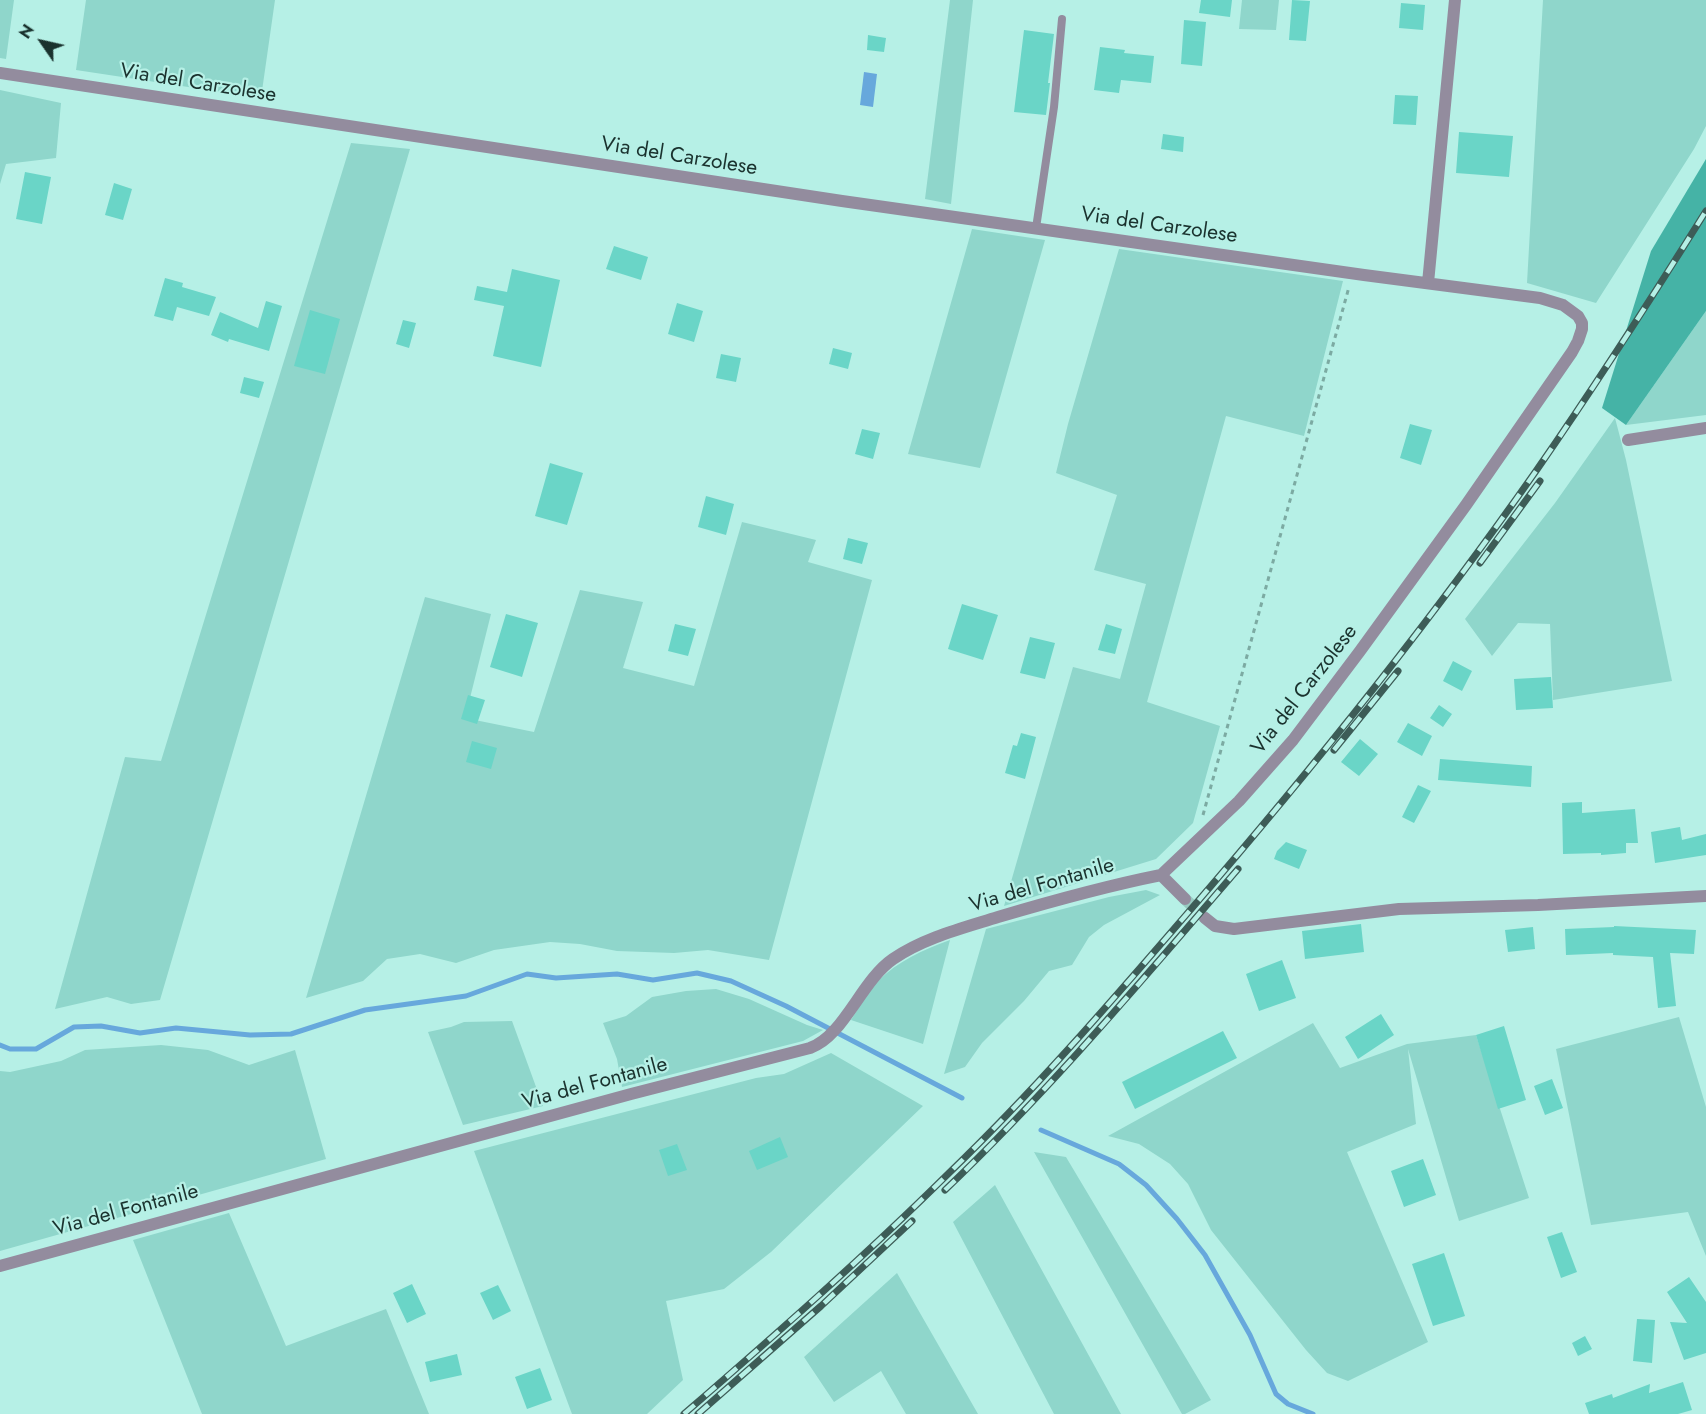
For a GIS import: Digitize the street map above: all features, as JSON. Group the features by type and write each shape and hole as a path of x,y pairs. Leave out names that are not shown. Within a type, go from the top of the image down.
{"street":[{"path":"1428,283 1455,0"},
{"name":"Via del Carzolese","path":"0,73 831,200 1353,274 1529,296 1557,303 1574,311 1582,322 1581,335 1572,352 1491,470 1323,702 1257,782 1161,875"},
{"path":"1628,440 1706,428"},
{"path":"1161,875 1185,899"},
{"name":"Via del Fontanile","path":"0,1266 630,1094 798,1052 821,1043 831,1034 876,974 892,959 922,943 1035,906 1161,875"},
{"path":"1205,918 1215,926 1234,929 1400,909 1538,905 1706,896"}],"lane":[{"path":"1036,228 1054,107 1062,19"}],"path":[{"path":"1195,844 1353,274"}],"shaded area":[{"path":"0,0 14,0 6,59 0,58"},
{"path":"86,0 275,0 261,98 76,70"},
{"path":"950,0 973,0 951,204 925,199"},
{"path":"1242,0 1279,0 1276,30 1239,29"},
{"path":"1543,0 1706,0 1706,126 1694,149 1596,303 1527,283"},
{"path":"864,72 877,74 873,107 860,105"},
{"path":"0,90 61,103 56,158 6,164 0,184"},
{"path":"351,143 410,149 160,1000 131,1004 107,997 55,1009 125,757 161,761"},
{"path":"1706,159 1706,311 1626,425 1602,408 1651,251"},
{"path":"972,229 1045,240 980,468 908,454"},
{"path":"1119,249 1343,281 1304,436 1226,416 1147,702 1220,726 1193,823 1156,859 1004,906 1073,667 1120,679 1146,584 1094,570 1117,495 1056,473"},
{"path":"1706,311 1706,415 1626,425"},
{"path":"1615,418 1626,460 1672,681 1553,700 1550,624 1518,623 1492,656 1465,619 1555,503"},
{"path":"742,522 816,540 808,562 872,580 769,960 708,950 674,953 617,951 580,944 550,942 494,950 456,963 420,954 387,959 363,981 306,998 425,597 491,614 465,718 534,732 580,590 643,602 623,668 694,686"},
{"path":"1146,890 1160,895 1104,925 1089,937 1072,965 1049,971 1024,1001 982,1043 965,1067 944,1074 986,929 1109,897"},
{"path":"950,940 923,1044 851,1020 870,990 886,974 911,957"},
{"path":"716,989 749,999 823,1030 803,1041 622,1087 617,1059 603,1023 626,1016 652,997"},
{"path":"1679,1017 1706,1107 1706,1256 1688,1212 1591,1225 1556,1049"},
{"path":"512,1021 543,1106 463,1125 428,1032 464,1022"},
{"path":"1313,1023 1340,1068 1407,1044 1476,1035 1529,1198 1459,1221 1408,1049 1416,1124 1347,1152 1428,1342 1348,1381 1327,1373 1306,1350 1211,1230 1188,1184 1170,1164 1139,1144 1108,1136"},
{"path":"161,1045 208,1050 249,1065 295,1050 326,1159 0,1251 0,1071 10,1072 61,1061 85,1050"},
{"path":"831,1053 923,1106 771,1252 724,1289 666,1301 683,1380 647,1414 572,1414 474,1151 756,1078 784,1074"},
{"path":"1034,1152 1066,1157 1211,1400 1182,1414"},
{"path":"995,1185 1121,1414 1054,1414 953,1222"},
{"path":"229,1213 286,1346 386,1309 429,1414 202,1414 133,1240"},
{"path":"897,1273 978,1414 906,1414 881,1371 834,1402 804,1357"}],"building":[{"path":"1201,0 1232,0 1230,17 1199,13"},
{"path":"1292,0 1310,1 1306,41 1289,40"},
{"path":"1401,3 1425,5 1423,30 1399,28"},
{"path":"1184,20 1206,22 1202,66 1181,64"},
{"path":"1024,30 1054,34 1046,115 1014,112"},
{"path":"868,35 886,38 884,52 867,50"},
{"path":"1100,47 1125,50 1124,53 1154,56 1151,83 1121,80 1119,93 1094,90"},
{"path":"1395,95 1418,96 1416,125 1393,124"},
{"path":"1459,132 1513,136 1509,177 1456,173"},
{"path":"1163,134 1184,137 1183,152 1161,149"},
{"path":"25,172 51,177 42,224 16,219"},
{"path":"114,183 132,189 123,220 105,215"},
{"path":"614,246 648,257 641,280 606,269"},
{"path":"512,269 560,280 541,367 493,356 504,306 474,300 477,286 507,292"},
{"path":"165,278 183,283 182,287 216,297 209,316 177,307 173,321 154,316"},
{"path":"266,301 282,306 269,351 229,339 228,342 211,335 220,312 258,328"},
{"path":"677,303 703,311 694,342 668,334"},
{"path":"310,310 340,319 325,374 294,366"},
{"path":"403,320 416,323 409,348 396,344"},
{"path":"833,348 852,353 848,369 829,364"},
{"path":"721,354 741,358 736,382 716,378"},
{"path":"244,377 264,382 259,398 240,393"},
{"path":"1410,424 1432,430 1421,465 1400,458"},
{"path":"862,429 880,433 873,459 855,454"},
{"path":"550,463 583,473 567,525 535,516"},
{"path":"706,496 734,504 726,535 698,527"},
{"path":"848,538 868,543 862,564 843,559"},
{"path":"962,604 998,615 983,660 948,649"},
{"path":"506,614 538,623 522,677 490,667"},
{"path":"675,624 696,629 688,656 668,651"},
{"path":"1106,624 1122,629 1115,654 1098,650"},
{"path":"1030,637 1055,643 1045,679 1020,673"},
{"path":"1453,661 1472,671 1462,691 1443,681"},
{"path":"1551,677 1553,708 1516,710 1514,679"},
{"path":"468,695 485,700 477,724 461,719"},
{"path":"1439,705 1452,714 1443,727 1430,718"},
{"path":"1408,723 1432,736 1422,756 1397,742"},
{"path":"1021,733 1036,737 1025,779 1005,773 1013,745 1017,746"},
{"path":"1360,739 1378,754 1359,776 1341,762"},
{"path":"472,741 497,748 491,769 466,762"},
{"path":"1440,759 1532,766 1531,787 1438,780"},
{"path":"1418,785 1431,791 1414,823 1402,817"},
{"path":"1582,802 1582,813 1635,809 1638,843 1626,843 1626,853 1563,854 1562,803"},
{"path":"1680,827 1682,840 1706,834 1706,855 1655,863 1651,832"},
{"path":"1286,842 1307,850 1299,869 1274,859 1277,851"},
{"path":"1361,924 1364,952 1305,959 1302,931"},
{"path":"1614,926 1696,930 1694,954 1670,953 1676,1006 1658,1008 1653,957 1613,955 1613,953 1566,955 1565,929"},
{"path":"1533,927 1535,949 1508,952 1505,930"},
{"path":"1282,960 1296,998 1259,1011 1246,974"},
{"path":"1381,1014 1394,1035 1358,1059 1345,1037"},
{"path":"1504,1026 1526,1100 1498,1109 1476,1035"},
{"path":"1223,1031 1237,1058 1135,1109 1122,1082"},
{"path":"1552,1079 1563,1108 1545,1115 1534,1086"},
{"path":"780,1137 788,1157 757,1170 749,1151"},
{"path":"677,1144 687,1170 668,1176 659,1150"},
{"path":"1423,1159 1436,1195 1404,1207 1391,1171"},
{"path":"1562,1232 1577,1272 1561,1278 1547,1237"},
{"path":"1444,1253 1465,1316 1433,1326 1412,1264"},
{"path":"1689,1277 1706,1302 1706,1353 1684,1360 1670,1322 1687,1323 1667,1292"},
{"path":"412,1284 426,1314 407,1323 393,1293"},
{"path":"498,1285 511,1311 493,1320 480,1293"},
{"path":"1637,1319 1655,1320 1652,1363 1633,1361"},
{"path":"1585,1336 1592,1349 1578,1356 1572,1343"},
{"path":"457,1354 462,1375 430,1382 425,1362"},
{"path":"540,1368 552,1400 527,1409 515,1377"},
{"path":"1683,1382 1692,1410 1678,1414 1589,1414 1585,1403 1612,1394 1613,1398 1650,1384 1649,1393"}],"waterway":[{"path":"0,1045 10,1049 36,1049 74,1027 101,1026 140,1033 176,1028 250,1035 291,1034 365,1010 466,996 527,974 556,978 617,974 653,980 697,973 731,981 786,1006 962,1098"},
{"path":"1041,1130 1119,1164 1146,1185 1205,1255 1250,1335 1276,1394 1288,1404 1313,1414"}],"tunnel":[{"path":"1185,899 1205,918"}],"railway":[{"path":"684,1414 852,1266 1011,1111 1129,981 1232,861 1367,698 1495,528 1601,375 1706,211"},
{"path":"1480,563 1540,481"},
{"path":"1334,750 1398,671"},
{"path":"945,1190 1059,1073 1238,869"},
{"path":"698,1414 821,1306 912,1221"}]}
